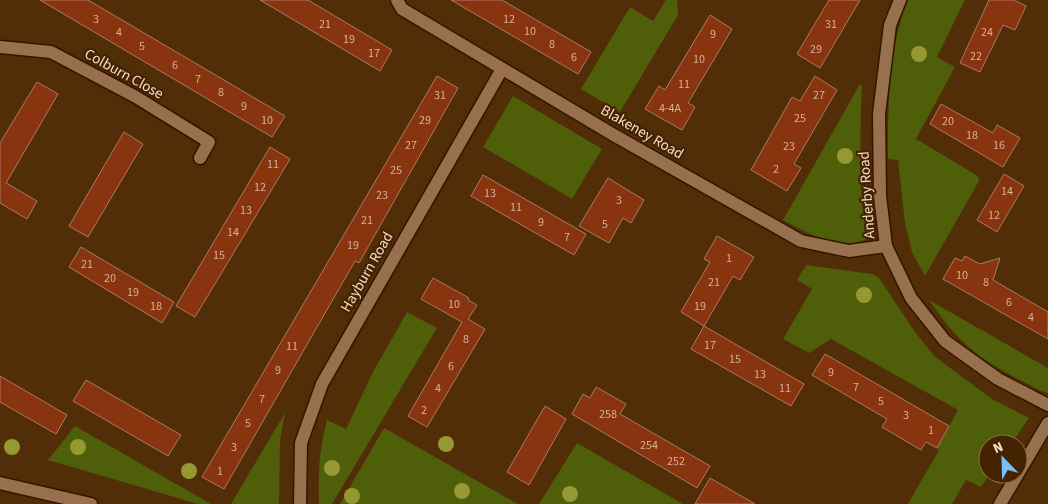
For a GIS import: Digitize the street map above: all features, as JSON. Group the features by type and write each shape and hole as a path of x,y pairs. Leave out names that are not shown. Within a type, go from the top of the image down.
{"street":[{"name":"Blakeney Road","path":"397,0 402,9 502,69 801,241 849,251 886,246"},
{"name":"Anderby Road","path":"900,0 890,25 879,114 880,196 886,246 911,298 945,341 998,379 1048,405"},
{"name":"Colburn Close","path":"0,46 51,52 136,97 209,142 200,158"},
{"name":"Hayburn Road","path":"300,504 301,443 322,384 502,69"},
{"path":"1000,504 1048,423"},
{"path":"0,483 91,504"}],"green space":[{"path":"666,0 677,0 678,15 620,112 581,89 630,7 653,21"},
{"path":"908,0 965,0 937,57 955,67 916,139 978,176 979,181 925,276 912,252 905,223 898,160 888,159 890,78 896,38"},
{"path":"860,84 862,86 861,184 868,238 858,242 847,243 825,240 783,220"},
{"path":"513,96 602,149 572,199 483,147"},
{"path":"806,265 872,274 879,278 915,332 934,356 992,399 1029,418 1018,434 978,434 978,484 983,484 981,487 966,480 952,504 908,504 939,450 937,448 958,410 831,339 809,353 783,339 812,289 797,280"},
{"path":"929,300 1048,368 1048,393 991,364 968,347 949,327"},
{"path":"407,312 437,328 332,504 319,504 320,462 327,420 346,429 373,372"},
{"path":"285,413 280,440 279,504 231,504"},
{"path":"75,426 211,504 198,504 48,460"},
{"path":"384,428 518,504 340,504"},
{"path":"577,443 683,504 539,504"}],"building":[{"path":"40,0 88,0 285,116 272,137"},
{"path":"260,0 308,0 392,50 380,71"},
{"path":"451,0 502,0 591,52 578,74"},
{"path":"829,0 860,0 820,68 797,54"},
{"path":"989,0 1014,0 1026,6 1015,30 1003,25 980,72 960,63"},
{"path":"710,15 732,29 688,103 695,107 682,130 645,109 659,86 665,90"},
{"path":"437,76 458,88 359,263 355,261 224,489 202,477"},
{"path":"815,76 837,90 794,164 801,168 787,191 751,170 792,97 800,101"},
{"path":"37,82 58,94 6,183 37,201 27,219 0,203 0,143"},
{"path":"941,104 993,133 997,125 1020,138 1003,167 930,124"},
{"path":"124,132 143,144 88,237 69,226"},
{"path":"270,147 290,159 195,317 176,306"},
{"path":"1004,174 1024,186 997,232 977,220"},
{"path":"483,175 586,234 574,255 471,196"},
{"path":"608,178 644,200 631,223 623,218 609,243 579,226"},
{"path":"717,236 754,257 740,280 733,276 704,326 681,312 710,262 704,259"},
{"path":"81,247 174,302 162,323 69,267"},
{"path":"965,256 980,264 1000,258 993,280 1048,312 1048,339 943,279 955,258 962,261"},
{"path":"433,278 469,298 468,300 477,305 468,319 485,329 427,427 408,416 462,322 421,299"},
{"path":"704,326 804,384 791,406 691,349"},
{"path":"825,354 949,426 937,448 926,442 921,450 882,427 887,419 812,375"},
{"path":"0,376 67,415 56,434 0,402"},
{"path":"86,380 181,435 168,456 73,401"},
{"path":"596,387 626,404 620,414 710,466 697,488 572,414 583,394 590,398"},
{"path":"545,406 566,419 529,485 507,472"},
{"path":"710,478 755,504 695,504"}]}
